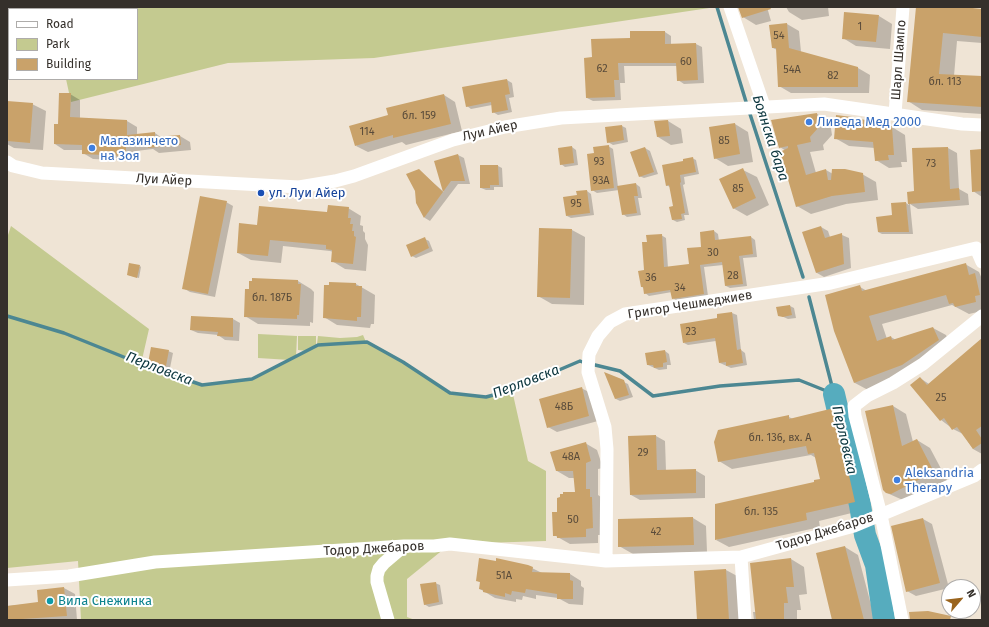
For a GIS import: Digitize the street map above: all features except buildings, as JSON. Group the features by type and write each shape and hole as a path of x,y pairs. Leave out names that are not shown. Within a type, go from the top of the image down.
{"street":[{"path":"730,7 753,107"},
{"name":"Шарл Шампо","path":"895,114 903,7"},
{"name":"Луи Айер","path":"7,162 13,166 42,174 299,188 336,182 453,140 504,127 561,118 824,104 962,124 982,125"},
{"name":"Григор Чешмеджиев","path":"606,561 607,449 605,427 588,372 588,354 598,336 610,322 625,314 831,283 976,248 982,262"},
{"path":"902,620 854,416 854,406 867,396 893,383 923,364 982,316"},
{"name":"Тодор Джебаров","path":"7,580 69,576 155,562 450,544 606,561 741,557 858,524 979,475"},
{"path":"388,620 377,582 377,576 379,569 384,563 404,546"},
{"path":"741,557 745,620"}],"green space":[{"path":"716,7 374,58 228,63 71,102 66,80 138,80 138,8 98,8"},
{"path":"11,226 149,329 141,364 202,385 252,379 290,360 258,358 258,334 297,336 296,357 307,351 298,350 298,336 316,336 316,346 367,342 403,362 450,393 486,397 512,390 528,461 546,471 546,541 450,544 407,579 407,617 415,620 81,620 78,561 7,568 7,238"},
{"path":"363,335 366,342 317,344 318,336 340,338 357,337"}],"waterway":[{"name":"Боянска бара","path":"717,7 747,105"},
{"name":"Боянска бара","path":"749,111 803,277"},
{"name":"Боянска бара","path":"809,297 834,394"},
{"name":"Перловска","path":"7,316 64,333 141,364 202,385 252,379 318,345 367,342 403,362 450,393 486,397 512,390 580,361 585,363"},
{"name":"Перловска","path":"591,364 620,371 653,396 720,386 799,380 834,394"},
{"name":"Перловска","path":"834,394 860,505 865,535 876,565 884,620"}],"place":[{"name":"Ливеда Мед 2000","path":"809,122"},
{"name":"Магазинчето на Зоя","path":"92,148"},
{"name":"ул. Луи Айер","path":"261,193"},
{"name":"Aleksandria Therapy","path":"897,480"},
{"name":"Вила Снежинка","path":"50,601"}]}
